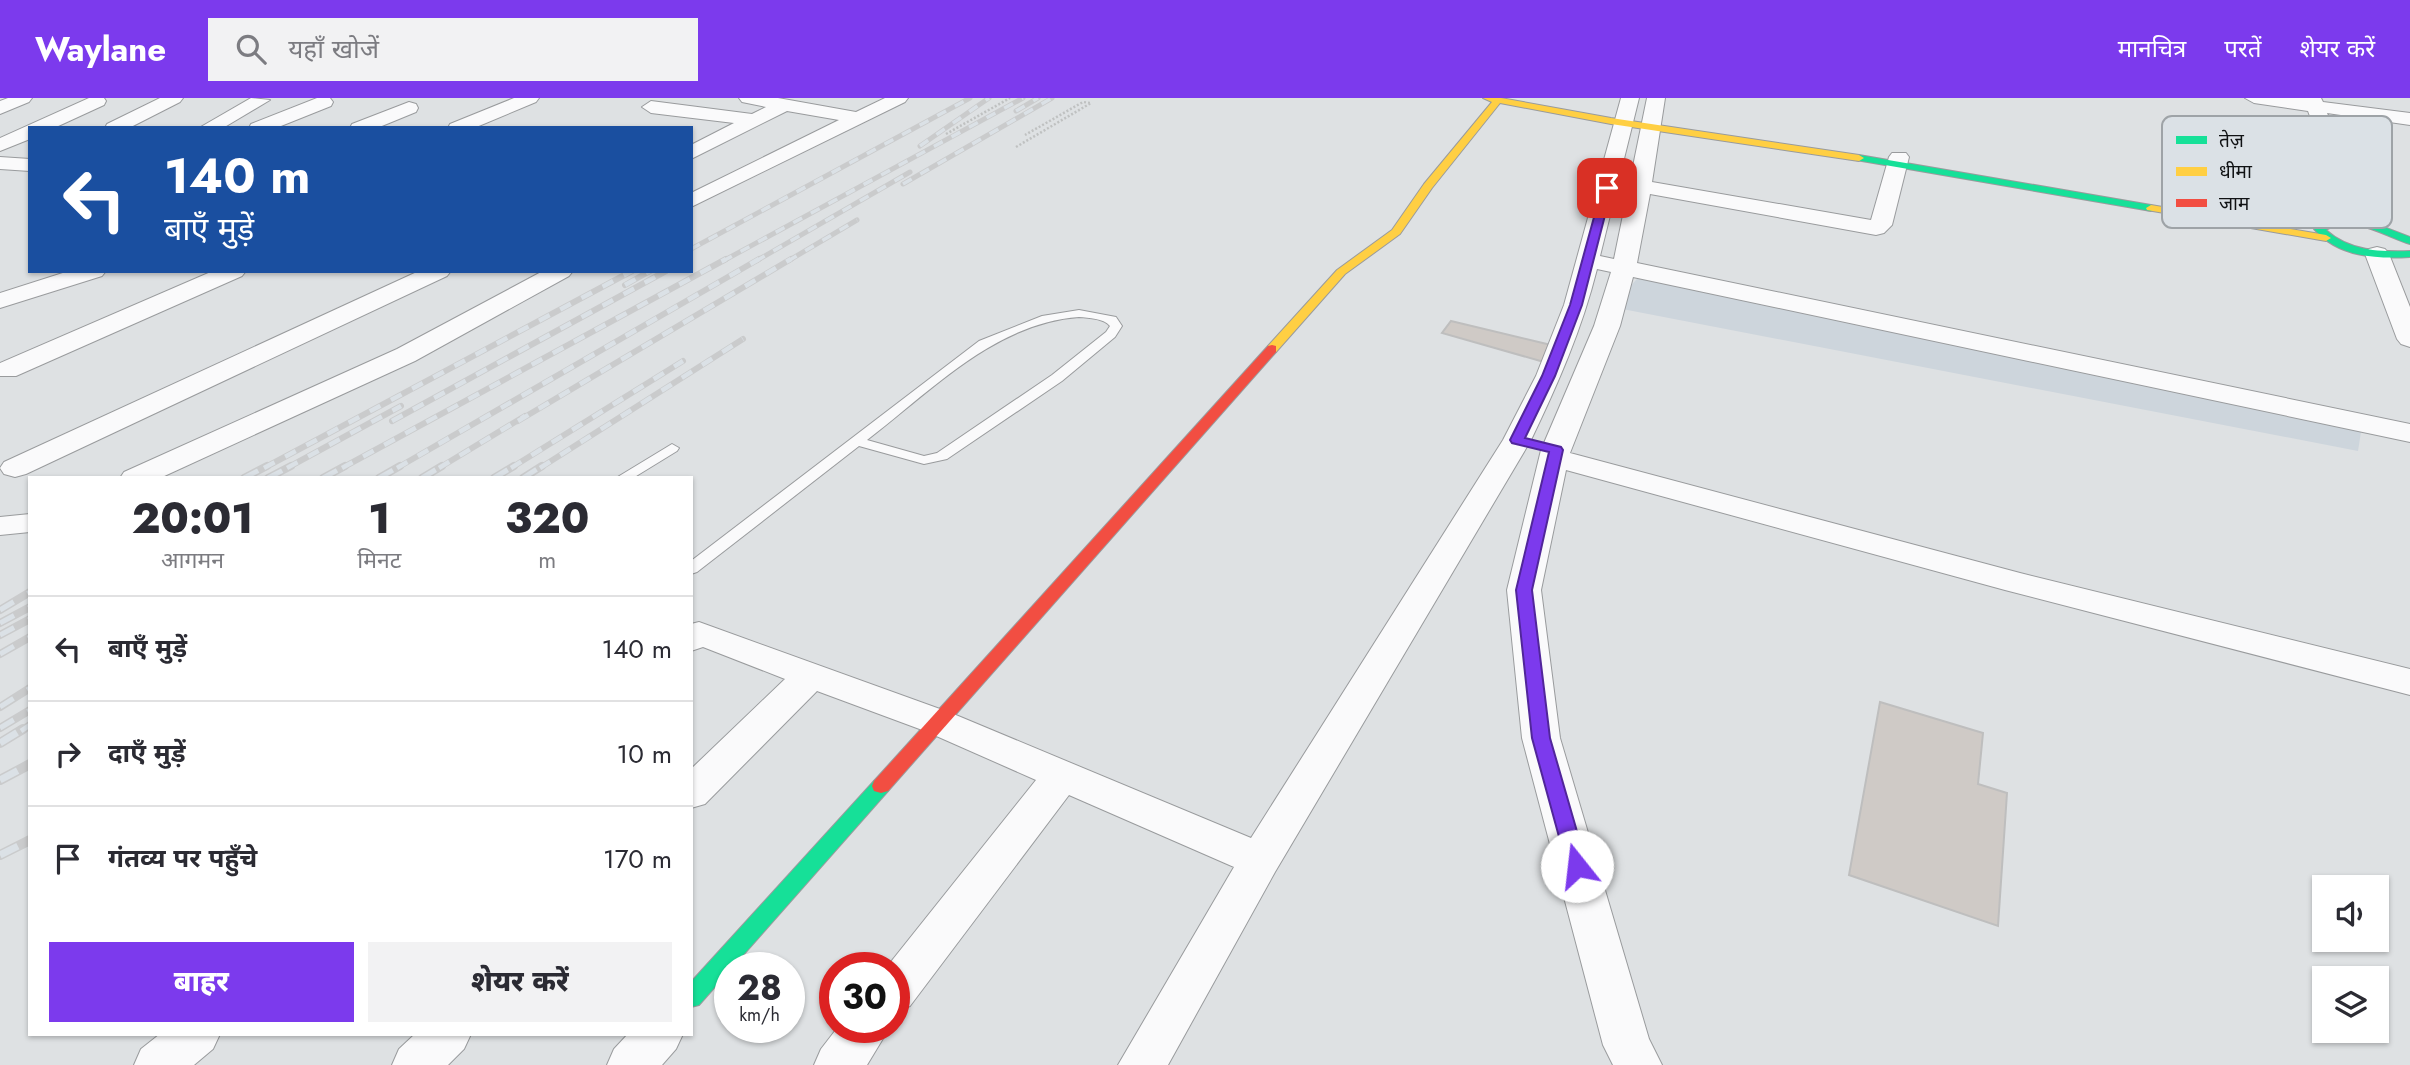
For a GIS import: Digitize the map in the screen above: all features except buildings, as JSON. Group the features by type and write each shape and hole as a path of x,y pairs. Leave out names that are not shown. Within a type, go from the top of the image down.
{"street":[{"path":"0,108 23,98"},
{"path":"118,126 174,98"},
{"path":"462,126 530,98"},
{"path":"748,98 858,118"},
{"path":"693,200 899,98"},
{"path":"2254,98 2313,102 2410,119"},
{"path":"693,996 1341,272 1396,232 1492,99 1598,116 1627,112 1653,114 1898,161 2162,206"},
{"path":"212,126 261,100"},
{"path":"42,126 97,101"},
{"path":"263,126 324,102"},
{"path":"693,152 784,104"},
{"path":"651,107 754,120"},
{"path":"364,126 409,108"},
{"path":"1142,1065 1260,860 1517,440 1549,376 1576,305 1627,112"},
{"path":"1638,1065 1627,1045 1541,738 1524,590 1555,454 1607,326 1624,267 1653,114"},
{"path":"0,145 28,133"},
{"path":"1641,186 1876,229 1881,225 1898,161"},
{"path":"0,163 28,165"},
{"path":"705,174 732,180"},
{"path":"2293,228 2322,233 2340,244 2377,254 2410,254"},
{"path":"2322,233 2324,228"},
{"path":"2375,228 2410,241"},
{"path":"2377,254 2410,339"},
{"path":"1589,261 2410,433"},
{"path":"25,271 0,301 88,273"},
{"path":"2,370 229,273"},
{"path":"17,469 435,273"},
{"path":"139,476 405,355 557,273"},
{"path":"1517,440 1555,454 2017,583 2410,682"},
{"path":"0,526 28,523"},
{"path":"694,633 937,722 1260,860"},
{"path":"693,791 811,675"},
{"path":"910,971 1062,775"},
{"path":"158,1065 194,1036"},
{"path":"416,1065 445,1036"},
{"path":"631,1065 657,1036"},
{"path":"838,1065 855,1043"}],"lane":[{"path":"693,567 983,344 1016,328 1052,316 1084,313 1103,316 1112,320 1116,326 1111,334 1057,378 942,456 924,460 859,442"},
{"path":"626,476 672,448"}],"path":[{"path":"946,134 1010,98"},
{"path":"1016,147 1091,103 1083,102 1025,135"}],"shaded area":[{"path":"1644,271 2361,432 2358,451 1612,307"}],"railway":[{"path":"693,248 970,98"},
{"path":"920,146 989,98"},
{"path":"723,261 1023,98"},
{"path":"1016,111 1038,98"},
{"path":"903,184 1052,98"},
{"path":"756,261 910,172"},
{"path":"788,261 857,220"},
{"path":"342,468 726,259"},
{"path":"397,468 759,259"},
{"path":"518,421 791,259"},
{"path":"264,468 628,273"},
{"path":"625,285 646,273"},
{"path":"392,421 662,273"},
{"path":"540,468 743,339"},
{"path":"511,468 683,361"},
{"path":"287,468 401,406"},
{"path":"439,468 525,416"},
{"path":"248,476 267,466"},
{"path":"272,476 291,466"},
{"path":"327,476 345,466"},
{"path":"382,476 400,466"},
{"path":"425,476 442,466"},
{"path":"497,476 514,466"},
{"path":"526,476 542,466"},
{"path":"0,610 28,593"},
{"path":"0,623 28,608"},
{"path":"0,635 28,620"},
{"path":"0,654 28,638"},
{"path":"0,707 28,689"},
{"path":"0,728 28,711"},
{"path":"21,731 28,726"},
{"path":"0,743 23,729"},
{"path":"0,780 28,765"},
{"path":"0,855 28,841"}],"traffic: fast":[{"path":"1859,158 2151,208"},
{"path":"2321,228 2338,244 2361,252 2410,254"},
{"path":"2379,228 2410,241"},
{"path":"693,996 881,786"}],"traffic: slow":[{"path":"1487,98 1611,121 1859,158"},
{"path":"1272,349 1341,272 1396,232 1428,186 1498,100"},
{"path":"2151,208 2162,210"},
{"path":"2268,228 2326,238"}],"traffic: jam":[{"path":"881,786 1272,349"}],"route":[{"path":"1577,866 1541,738 1524,590 1556,450 1517,440 1549,376 1576,305 1607,188"}]}
